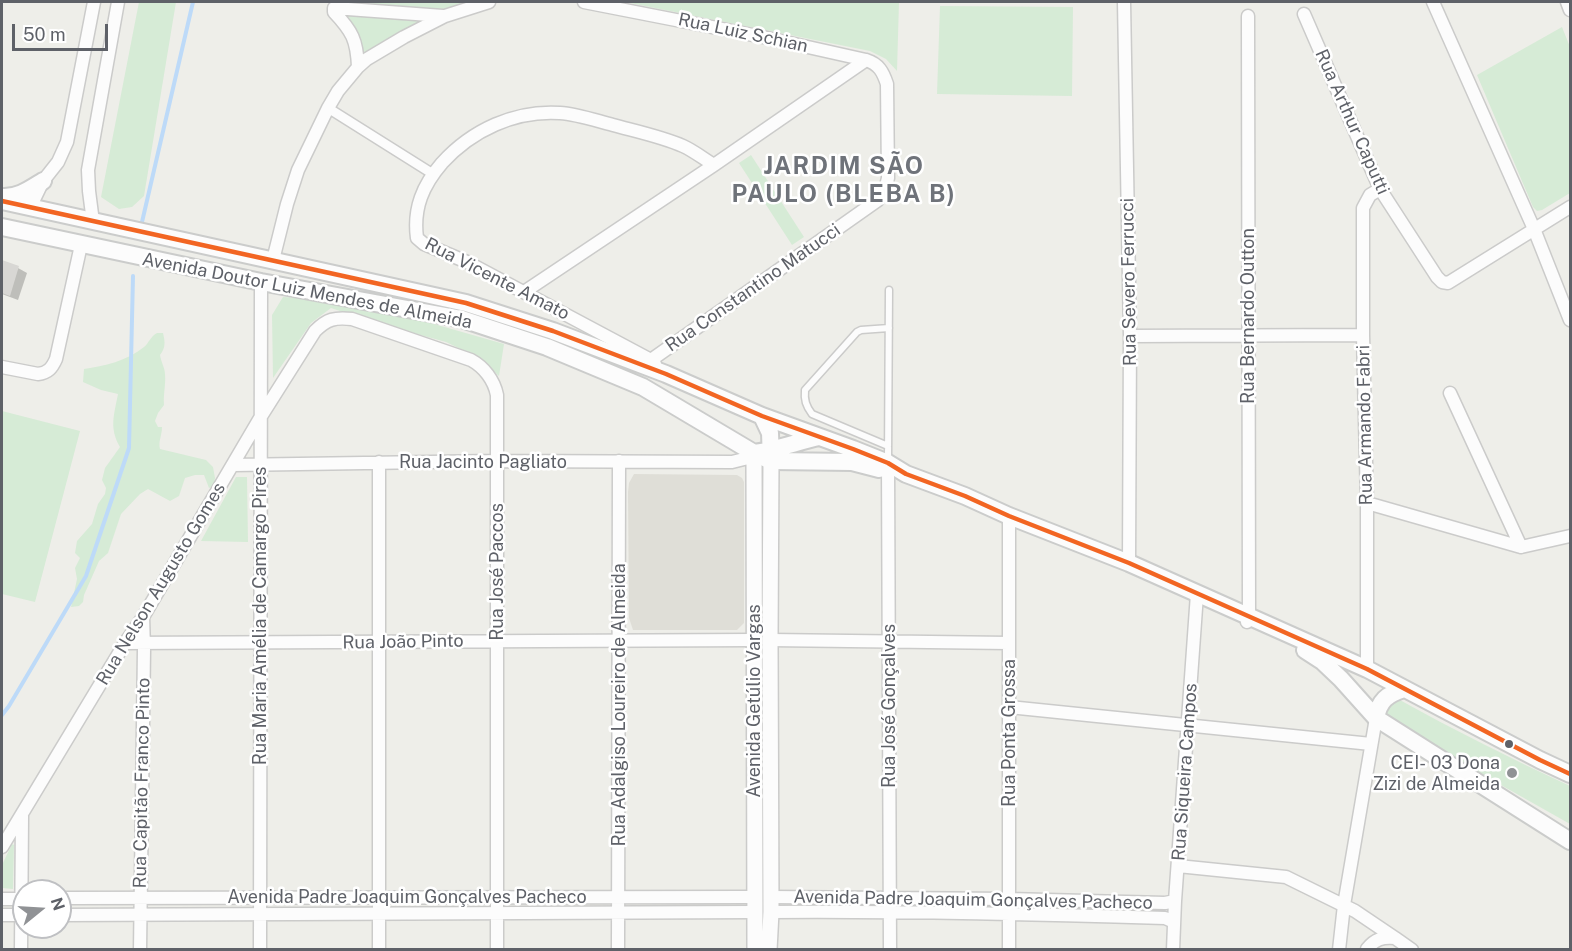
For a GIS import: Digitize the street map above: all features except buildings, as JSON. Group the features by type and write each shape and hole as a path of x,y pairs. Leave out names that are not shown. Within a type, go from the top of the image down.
{"main road":[{"path":"2,199 24,193 43,181"},
{"name":"Avenida Doutor Luiz Mendes de Almeida","path":"2,199 30,208 466,303 623,352 666,374 762,416 1129,563 1231,610 1298,645 1322,661 1376,718 1570,841"},
{"path":"30,208 32,222 40,236"},
{"path":"61,240 84,234 93,222"},
{"name":"Avenida Doutor Luiz Mendes de Almeida","path":"2,227 261,282 462,320 547,347 643,387 754,453 852,462 888,468"},
{"path":"762,416 770,433 771,456"},
{"path":"771,456 787,444 819,437"},
{"name":"Avenida Doutor Luiz Mendes de Almeida","path":"1248,619 1366,669 1570,774"},
{"path":"1366,669 1367,699 1376,718"},
{"path":"1376,718 1380,703 1387,696 1404,689"}],"street":[{"path":"30,208 43,181 58,162 67,142 94,2"},
{"path":"93,222 88,170 118,2"},
{"path":"273,260 298,170 328,108 338,91 358,67 404,37 445,16 489,2"},
{"name":"Rua Luiz Schian","path":"584,2 763,36 866,60"},
{"name":"Rua Severo Ferrucci","path":"1124,2 1130,336 1129,563"},
{"path":"1433,2 1534,229 1570,320"},
{"path":"1567,2 1570,10"},
{"path":"358,67 354,38 334,12 334,8 445,16"},
{"name":"Rua Arthur Caputti","path":"1304,14 1380,189 1442,282 1448,282 1534,229"},
{"path":"91,15 101,27 113,26"},
{"name":"Rua Bernardo Outton","path":"1248,16 1248,619"},
{"path":"86,46 91,41 99,41 110,53"},
{"path":"524,292 866,60"},
{"name":"Rua Constantino Matucci","path":"651,360 878,200 885,190 888,178 887,84 880,68 866,60"},
{"path":"328,108 433,174"},
{"name":"Rua Vicente Amato","path":"666,374 651,360 623,352 524,292 467,262 424,244 417,238 415,219 417,209 433,174 450,154 470,137 495,124 527,114 561,113 631,130 684,146 714,165"},
{"name":"Rua Armando Fabri","path":"1366,669 1367,503 1363,208 1370,195 1380,189"},
{"path":"1534,229 1570,207"},
{"path":"2,367 38,374 51,369 56,359 81,245"},
{"name":"Rua Maria Amélia de Camargo Pires","path":"260,950 261,282"},
{"name":"Rua José Paccos","path":"323,323 333,319 352,319 476,363 492,380 497,395 497,950"},
{"name":"Rua Nelson Augusto Gomes","path":"2,847 143,617 260,418 315,331 323,323"},
{"path":"1130,336 1363,335"},
{"path":"1450,393 1521,547"},
{"path":"732,462 740,452 737,443"},
{"name":"Rua Jacinto Pagliato","path":"233,465 496,461 732,462 754,453"},
{"name":"Avenida Getúlio Vargas","path":"754,453 753,640 763,904 770,950"},
{"name":"Avenida Getúlio Vargas","path":"755,950 763,904 770,640 771,456"},
{"name":"Rua Adalgiso Loureiro de Almeida","path":"618,950 620,461"},
{"path":"379,462 379,950"},
{"name":"Rua José Gonçalves","path":"888,468 890,950"},
{"path":"1367,503 1521,547 1570,536"},
{"name":"Rua Ponta Grossa","path":"1009,516 1009,950"},
{"name":"Rua Siqueira Campos","path":"1173,950 1197,594"},
{"name":"Rua Capitão Franco Pinto","path":"140,950 143,617"},
{"path":"753,640 1009,643"},
{"name":"Rua João Pinto","path":"125,644 753,640"},
{"path":"1009,707 1371,744"},
{"path":"1338,950 1376,718"},
{"path":"22,814 22,879"},
{"path":"1178,866 1286,877 1344,905 1412,950"},
{"name":"Avenida Padre Joaquim Gonçalves Pacheco","path":"72,898 618,897 890,911 1165,918 1174,922"},
{"name":"Avenida Padre Joaquim Gonçalves Pacheco","path":"72,915 618,912 890,898 1165,903 1175,901"},
{"path":"1366,949 1370,921"},
{"path":"1366,949 1374,940 1386,937 1395,938"}],"lane":[{"path":"888,468 889,290"},
{"path":"888,446 812,414 804,397 805,390 857,332 889,328"}],"shaded area":[{"path":"634,474 737,475 742,478 744,482 744,623 737,630 633,630 629,618 628,492 629,483"}],"green space":[{"path":"139,2 176,2 144,196 132,207 119,209 101,197"},
{"path":"315,2 474,2 445,9"},
{"path":"625,2 899,2 897,71 886,59 870,51"},
{"path":"940,6 1073,7 1072,96 937,94"},
{"path":"345,11 426,19 361,54 360,37"},
{"path":"1562,27 1570,47 1570,193 1537,211 1533,207 1477,75"},
{"path":"751,155 804,237 792,245 739,163"},
{"path":"283,297 336,300 420,320 504,344 499,376 479,358 446,342 331,308 311,323 273,378 272,315"},
{"path":"157,333 163,333 165,342 160,355 165,372 164,405 155,421 158,427 162,427 160,449 206,460 213,467 214,485 209,488 204,475 195,475 185,478 179,496 170,501 148,489 140,494 121,514 108,553 99,561 83,602 79,606 71,607 77,579 75,568 80,558 75,553 77,541 92,524 98,504 105,494 106,488 102,480 105,468 120,447 113,427 118,394 83,382 84,369 130,356 144,347"},
{"path":"2,411 80,431 35,602 2,594"},
{"path":"236,477 247,477 248,542 201,541"},
{"name":"CEI- 03 Dona Zizi de Almeida","path":"1398,699 1570,786 1570,824 1446,754 1381,713 1385,706"},
{"path":"12,844 14,845 12,889 2,888 2,865"}],"waterway":[{"path":"142,222 193,2"},
{"path":"2,715 86,576 129,448 133,276"}],"transit line":[{"path":"2,201 466,303 553,331 666,374 762,416 888,463 906,474 1129,563 1367,669 1570,774"}],"place":[{"name":"CEI- 03 Dona Zizi de Almeida","path":"1512,773"}],"district":[{"name":"JARDIM SÃO PAULO (BLEBA B)","path":"844,181"}]}
